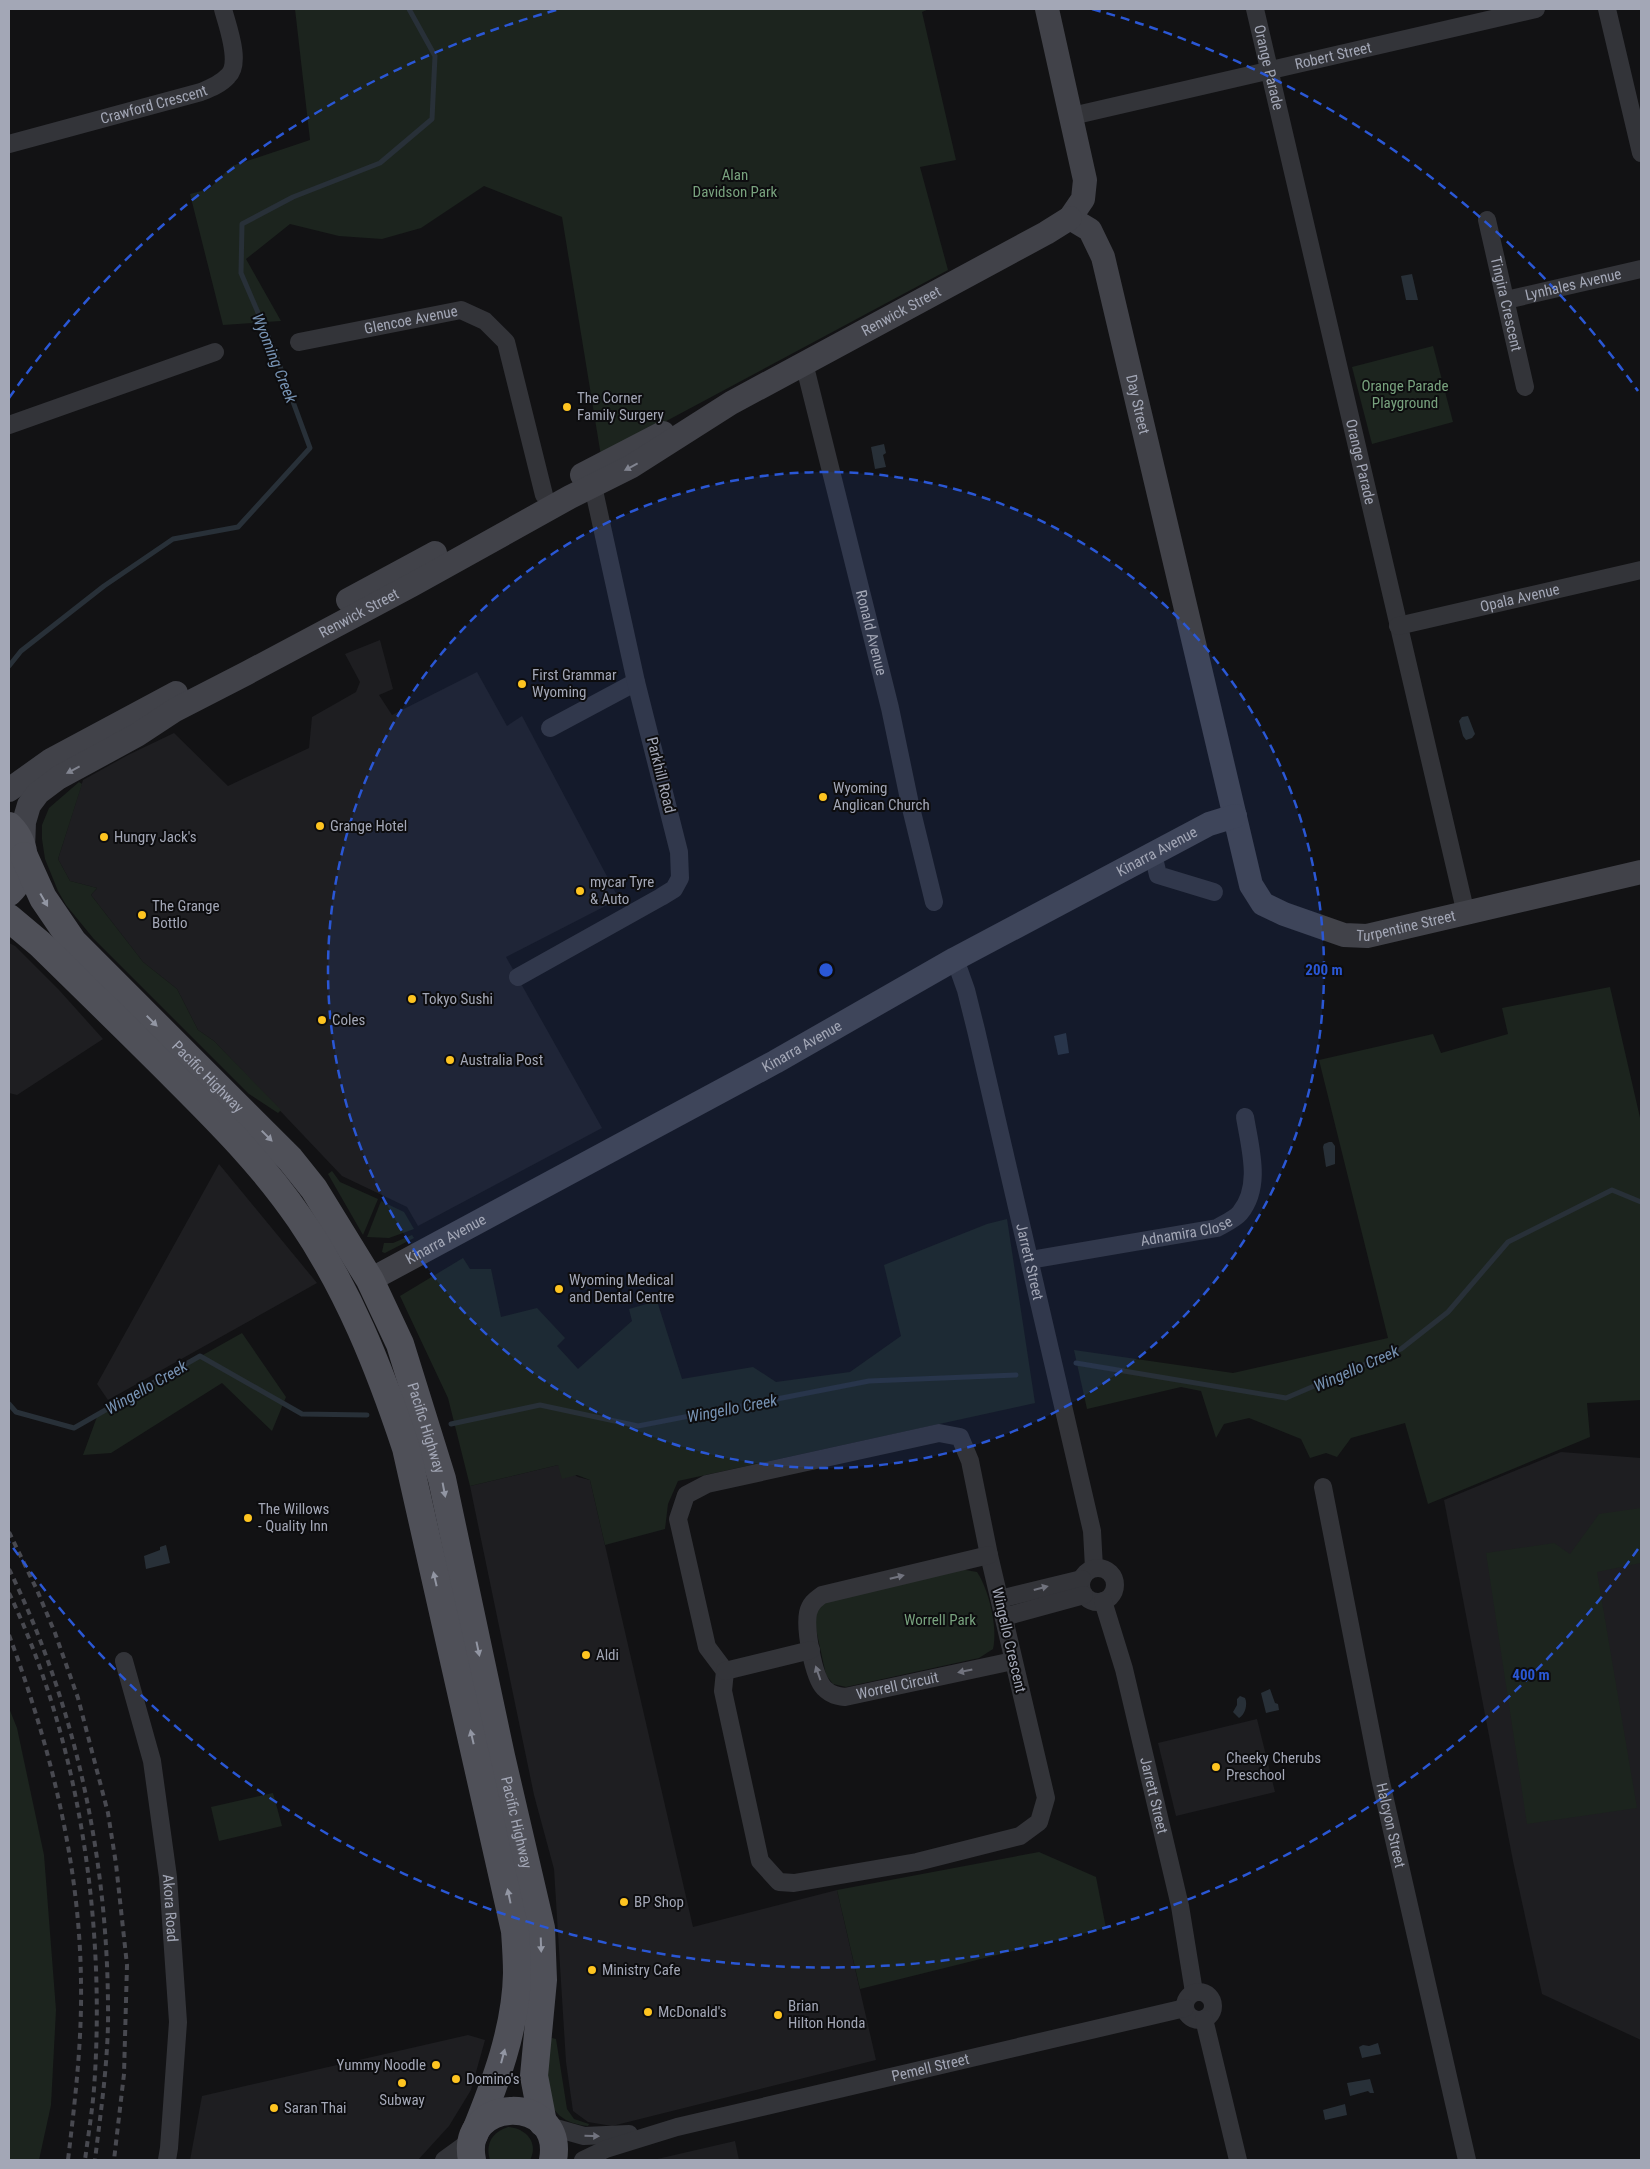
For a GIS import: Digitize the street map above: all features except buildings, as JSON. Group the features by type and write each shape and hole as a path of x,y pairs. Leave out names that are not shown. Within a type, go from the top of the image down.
{"main road":[{"name":"Pacific Highway","path":"9,826 18,836 43,898 73,942 290,1159 314,1189 370,1280 400,1344 442,1479 499,1747 539,1919 543,1980 534,2076 548,2136"},
{"path":"9,892 20,876 24,853"},
{"name":"Pacific Highway","path":"9,918 47,950 228,1131 282,1194 317,1244 348,1300 377,1365 406,1448 515,1931 517,1975 508,2037 496,2080 473,2145"},
{"path":"370,1280 364,1288 364,1298 398,1387 406,1448"},
{"path":"473,2145 487,2118 506,2110 526,2112 548,2136"}],"street":[{"name":"Crawford Crescent","path":"9,144 201,92 218,84 230,75 235,60 222,9"},
{"path":"1047,9 1085,180 1082,199 1070,218"},
{"name":"Orange Parade","path":"1255,9 1466,914"},
{"name":"Robert Street","path":"1072,116 1536,9"},
{"path":"1607,9 1635,99 1641,153"},
{"name":"Renwick Street","path":"24,853 22,833 26,813 38,793 58,778 147,729 175,710 343,622 546,502 591,478 653,437 731,403 1046,233 1070,218"},
{"name":"Day Street","path":"1070,218 1090,230 1103,257 1235,816"},
{"name":"Tingira Crescent","path":"1487,220 1525,387"},
{"name":"Lynhales Avenue","path":"1506,300 1641,269"},
{"name":"Glencoe Avenue","path":"298,342 461,310 485,321 506,342 546,502"},
{"path":"9,424 215,352"},
{"name":"Ronald Avenue","path":"804,363 890,708 910,804 934,902"},
{"name":"Parkhill Road","path":"518,977 661,897 674,888 680,878 678,852 671,816 636,682 591,478"},
{"name":"Renwick Street","path":"9,790 40,767 76,746 446,548 546,502"},
{"path":"199,681 253,660 322,624 343,622 360,604 410,575 446,548"},
{"name":"Opala Avenue","path":"1398,626 1641,570"},
{"path":"550,728 636,682"},
{"path":"76,746 96,744 135,725 147,729"},
{"name":"Kinarra Avenue","path":"370,1280 766,1067 955,959 1209,824 1235,816"},
{"name":"Turpentine Street","path":"1235,816 1252,886 1263,904 1284,914 1344,935 1368,936 1641,872"},
{"path":"1153,854 1158,875 1214,892"},
{"name":"Jarrett Street","path":"955,959 966,990 1092,1530 1087,1581"},
{"name":"Adnamira Close","path":"1030,1260 1217,1228 1240,1214 1252,1193 1253,1174 1245,1117"},
{"name":"Wingello Crescent","path":"939,1433 960,1437 970,1462 989,1555 1046,1798 1039,1822 1020,1836 917,1862 794,1882 779,1882 760,1860 723,1691 725,1671 707,1647 678,1519 686,1495 707,1484 939,1433"},
{"name":"Halcyon Street","path":"1323,1487 1380,1778 1467,2160"},
{"name":"Worrell Circuit","path":"989,1555 822,1596 813,1602 808,1612 807,1630 811,1650 817,1674 823,1687 832,1695 845,1697 1013,1661"},
{"path":"1004,1617 1087,1581 1104,1569 1114,1580 1114,1590 1103,1601 1090,1600 1087,1581"},
{"path":"1000,1599 1087,1581"},
{"name":"Jarrett Street","path":"1103,1601 1122,1661 1148,1767 1180,1906 1194,1992"},
{"path":"725,1671 811,1650"},
{"name":"Akora Road","path":"124,1661 152,1761 168,1877 178,2022 167,2160"},
{"path":"1194,1992 1204,1992 1212,1999 1211,2013 1204,2019 1192,2019 1184,2008 1185,2000 1194,1992"},
{"name":"Pemell Street","path":"582,2160 606,2149 677,2127 1184,2008"},
{"path":"1204,2019 1238,2160"},
{"name":"Pemell Street","path":"548,2136 628,2134 677,2127"},
{"path":"548,2136 567,2160"},
{"path":"444,2160 473,2145"}],"shaded area":[{"path":"1412,274 1418,300 1406,300 1401,276"},
{"path":"884,444 886,453 883,455 886,467 875,469 871,447"},
{"path":"380,640 393,689 379,695 392,715 477,672 507,726 522,716 619,899 506,957 602,1128 418,1226 407,1207 342,1176 214,1041 198,1030 177,989 143,962 91,895 97,888 70,881 58,859 83,780 128,755 174,733 228,786 309,748 312,717 356,692 360,682 345,654"},
{"path":"1468,716 1475,734 1472,738 1466,740 1459,721 1462,717"},
{"path":"9,943 15,946 59,990 103,1039 17,1095 9,1093"},
{"path":"1066,1033 1069,1053 1058,1055 1054,1036"},
{"path":"1332,1142 1335,1146 1335,1164 1326,1167 1323,1147 1324,1144"},
{"path":"219,1164 317,1283 108,1400 97,1384"},
{"path":"1561,1452 1641,1458 1641,2040 1542,1994 1513,1861 1444,1500"},
{"path":"558,1465 578,1477 590,1480 693,1927 837,1890 876,2060 612,2126 588,2122 573,2111 566,2062 554,1869 534,1795 470,1486"},
{"path":"166,1545 170,1563 146,1569 144,1556 160,1550 160,1547"},
{"path":"1270,1689 1279,1710 1266,1713 1261,1693"},
{"path":"1240,1696 1245,1698 1246,1706 1239,1718 1233,1712 1237,1705 1237,1699"},
{"name":"Cheeky Cherubs Preschool","path":"1257,1719 1275,1792 1176,1816 1158,1743"},
{"path":"468,2035 485,2040 471,2090 449,2126 418,2160 190,2160 202,2096"},
{"path":"1378,2043 1381,2054 1362,2058 1359,2047"},
{"path":"1370,2079 1374,2093 1368,2091 1350,2096 1347,2083"},
{"path":"1345,2104 1347,2115 1325,2120 1323,2110"},
{"path":"735,2141 739,2160 653,2160"}],"green space":[{"name":"Alan Davidson Park","path":"295,9 929,9 922,12 956,160 920,167 948,270 601,456 562,217 484,186 421,228 382,239 339,236 290,224 246,259 281,321 223,325 190,194 209,189 232,166 310,140"},
{"name":"Orange Parade Playground","path":"1433,346 1453,422 1372,444 1352,367"},
{"path":"79,782 82,784 58,859 70,881 97,888 91,895 143,962 177,989 198,1030 214,1041 281,1110 278,1113 249,1094 93,938 66,905 45,859 42,825 49,808"},
{"path":"1610,987 1641,1122 1641,1400 1587,1403 1590,1437 1428,1504 1405,1423 1351,1438 1337,1457 1326,1453 1310,1458 1301,1439 1249,1418 1224,1424 1216,1438 1201,1391 1181,1387 1087,1409 1074,1350 1233,1373 1388,1338 1319,1060 1433,1034 1441,1053 1508,1034 1502,1008"},
{"path":"332,1171 340,1182 378,1199 363,1235 328,1174"},
{"path":"381,1201 404,1212 414,1229 389,1238 367,1237"},
{"path":"1007,1219 1035,1403 678,1481 668,1504 665,1529 605,1545 590,1480 577,1475 562,1479 558,1465 470,1486 448,1398 400,1296 463,1258 470,1269 491,1269 501,1317 537,1308 565,1338 557,1346 578,1369 632,1321 629,1309 657,1301 682,1379 753,1367 776,1382 850,1372 901,1336 884,1265 987,1224"},
{"path":"412,1235 414,1238 385,1253 382,1252 384,1243 393,1243"},
{"path":"242,1333 286,1397 272,1431 222,1383 111,1453 83,1455 98,1414"},
{"path":"1641,1508 1641,1563 1597,1572 1637,1808 1527,1824 1486,1553 1554,1543 1570,1554 1599,1514"},
{"name":"Worrell Park","path":"960,1569 977,1572 985,1589 993,1620 993,1649 979,1658 846,1687 833,1684 826,1675 814,1620 817,1610 826,1601"},
{"path":"9,1708 17,1728 44,1855 56,2010 51,2105 39,2160 9,2160"},
{"path":"273,1793 282,1826 219,1841 211,1807"},
{"path":"1039,1852 1096,1877 1106,1928 860,1989 837,1890"},
{"path":"552,2038 556,2039 567,2109 574,2119 589,2124 588,2126 572,2122 560,2116 552,2106 548,2095 547,2068 549,2040"},
{"path":"508,2127 525,2133 532,2142 533,2148 530,2160 490,2160 488,2149 491,2139 502,2129"}],"waterway":[{"name":"Wyoming Creek","path":"9,666 21,651 104,586 173,539 238,527 310,448 274,350 241,273 242,224 293,197 380,163 432,119 435,56 409,9"},
{"name":"Wingello Creek","path":"1076,1363 1286,1398 1401,1349 1448,1312 1508,1242 1612,1190 1641,1202"},
{"name":"Wingello Creek","path":"9,1404 16,1412 74,1428 200,1356 302,1414 367,1415"},
{"name":"Wingello Creek","path":"451,1424 540,1405 638,1426 869,1381 1016,1375"}],"railway":[{"path":"9,1532 55,1633 78,1698 108,1813 116,1864 127,1965 124,2074 114,2160"},
{"path":"9,1569 32,1620 52,1673 83,1781 94,1837 106,1949 108,2005 106,2063 95,2160"},
{"path":"9,1593 34,1650 54,1710 70,1772 83,1835 91,1899 96,1964 97,2027 94,2089 85,2160"},
{"path":"9,1635 50,1762 69,1850 75,1894 79,1938 81,2005 77,2072 68,2160"}],"place":[{"name":"The Corner Family Surgery","path":"567,407"},
{"name":"First Grammar Wyoming","path":"522,684"},
{"name":"Wyoming Anglican Church","path":"823,797"},
{"name":"Grange Hotel","path":"320,826"},
{"name":"Hungry Jack's","path":"104,837"},
{"name":"mycar Tyre & Auto","path":"580,891"},
{"name":"The Grange Bottlo","path":"142,915"},
{"name":"Tokyo Sushi","path":"412,999"},
{"name":"Coles","path":"322,1020"},
{"name":"Australia Post","path":"450,1060"},
{"name":"Wyoming Medical and Dental Centre","path":"559,1289"},
{"name":"The Willows - Quality Inn","path":"248,1518"},
{"name":"Aldi","path":"586,1655"},
{"name":"Cheeky Cherubs Preschool","path":"1216,1767"},
{"name":"BP Shop","path":"624,1902"},
{"name":"Ministry Cafe","path":"592,1970"},
{"name":"McDonald's","path":"648,2012"},
{"name":"Brian Hilton Honda","path":"778,2015"},
{"name":"Yummy Noodle","path":"436,2065"},
{"name":"Domino's","path":"456,2079"},
{"name":"Subway","path":"402,2083"},
{"name":"Saran Thai","path":"274,2108"}]}
